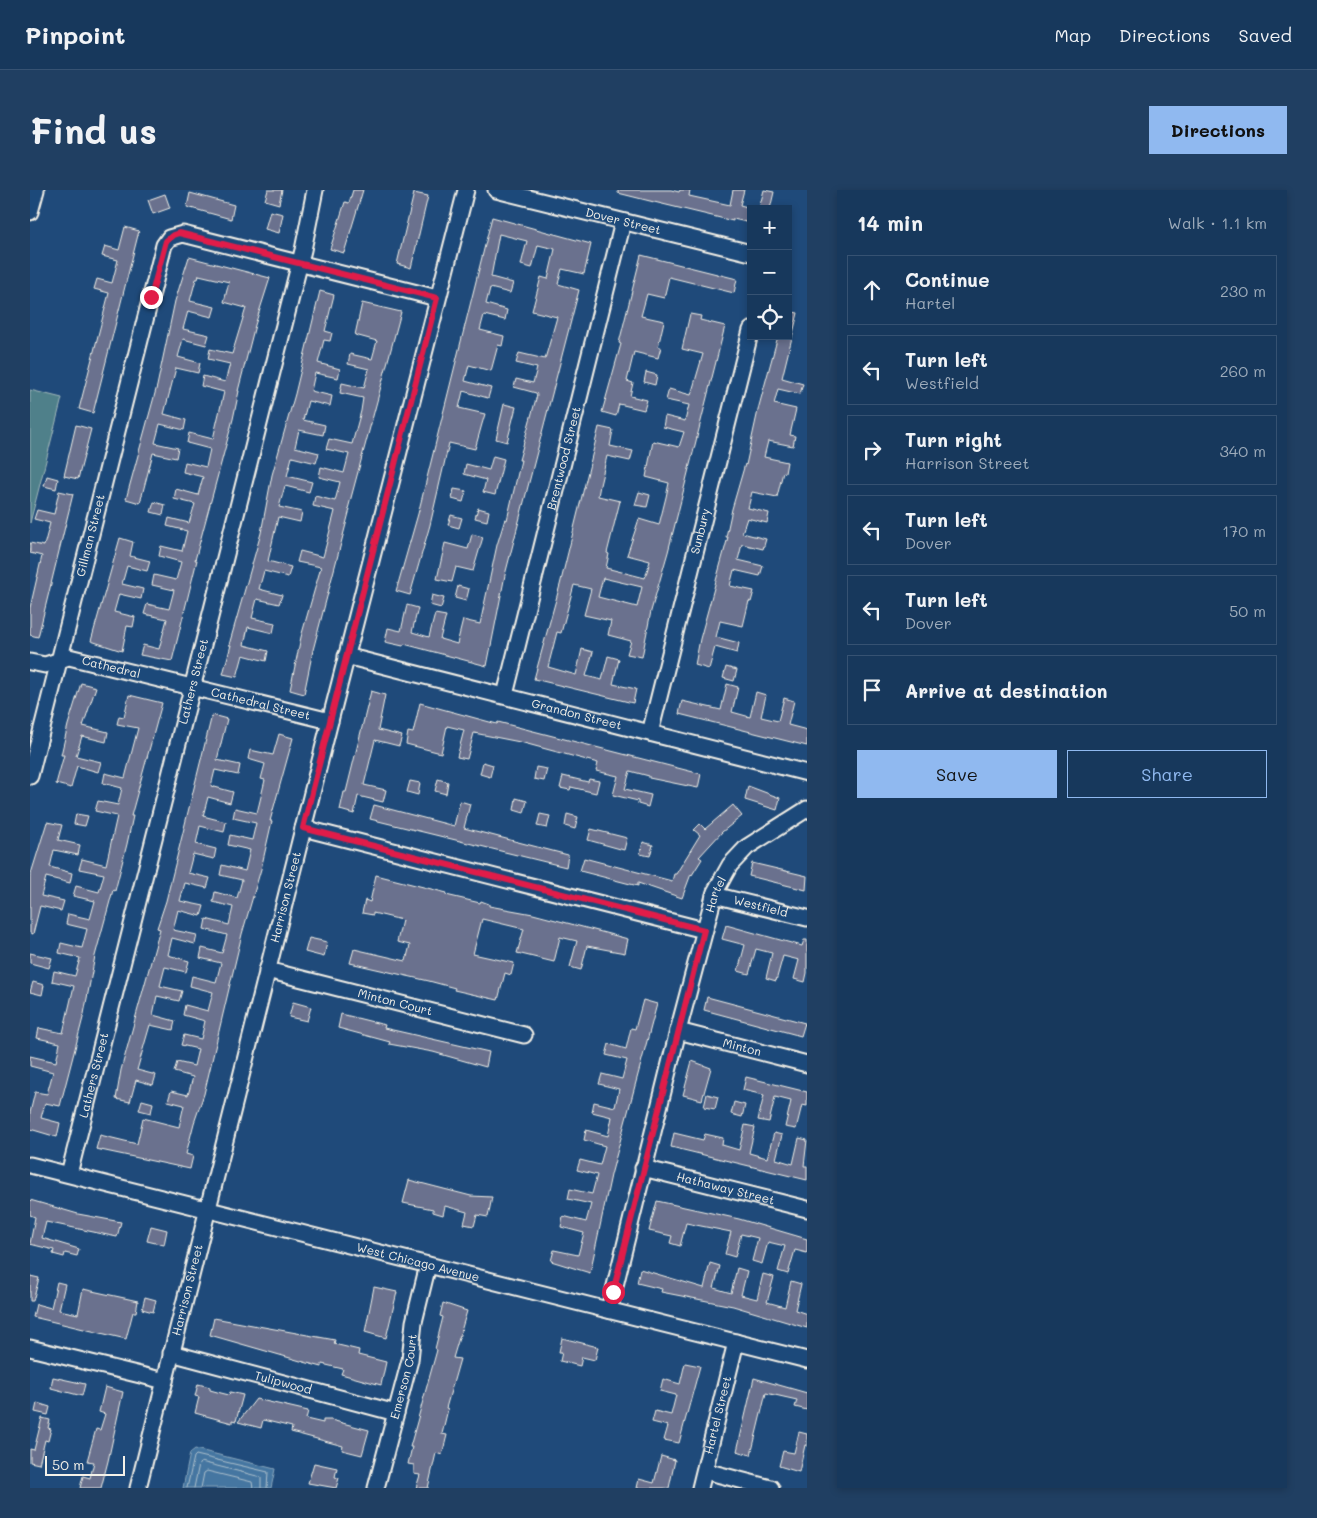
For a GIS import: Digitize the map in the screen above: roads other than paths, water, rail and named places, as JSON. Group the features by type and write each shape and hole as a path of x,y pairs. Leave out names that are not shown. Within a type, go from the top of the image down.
{"street":[{"path":"30,212 36,190"},
{"name":"Lathers Street","path":"69,1174 300,263 315,190"},
{"name":"Harrison Street","path":"138,1488 346,656 466,190"},
{"name":"Dover Street","path":"496,190 747,252"},
{"name":"Brentwood Street","path":"505,695 623,222"},
{"name":"Gillman Street","path":"30,776 166,241 179,233 437,298"},
{"name":"Sunbury","path":"650,733 748,340"},
{"name":"Grandon Street","path":"346,656 807,773"},
{"name":"Cathedral","path":"30,662 45,666 69,657 192,687"},
{"name":"Cathedral Street","path":"192,687 330,721"},
{"name":"Hartel","path":"608,1310 714,895 730,864 747,847 807,809"},
{"path":"303,828 704,930"},
{"name":"Westfield","path":"714,895 807,918"},
{"name":"Minton Court","path":"267,970 524,1035"},
{"name":"Minton","path":"678,1031 807,1064"},
{"name":"West Chicago Avenue","path":"30,1165 807,1360"},
{"name":"Hathaway Street","path":"643,1168 807,1209"},
{"name":"Emerson Court","path":"376,1488 410,1360 414,1322 428,1265"},
{"name":"Hartel Street","path":"700,1488 736,1342"},
{"path":"30,1348 165,1380"},
{"name":"Tulipwood","path":"171,1353 396,1412"},
{"path":"705,1471 771,1488"}],"water":[{"path":"195,1449 275,1469 271,1488 183,1488 190,1453"}]}
